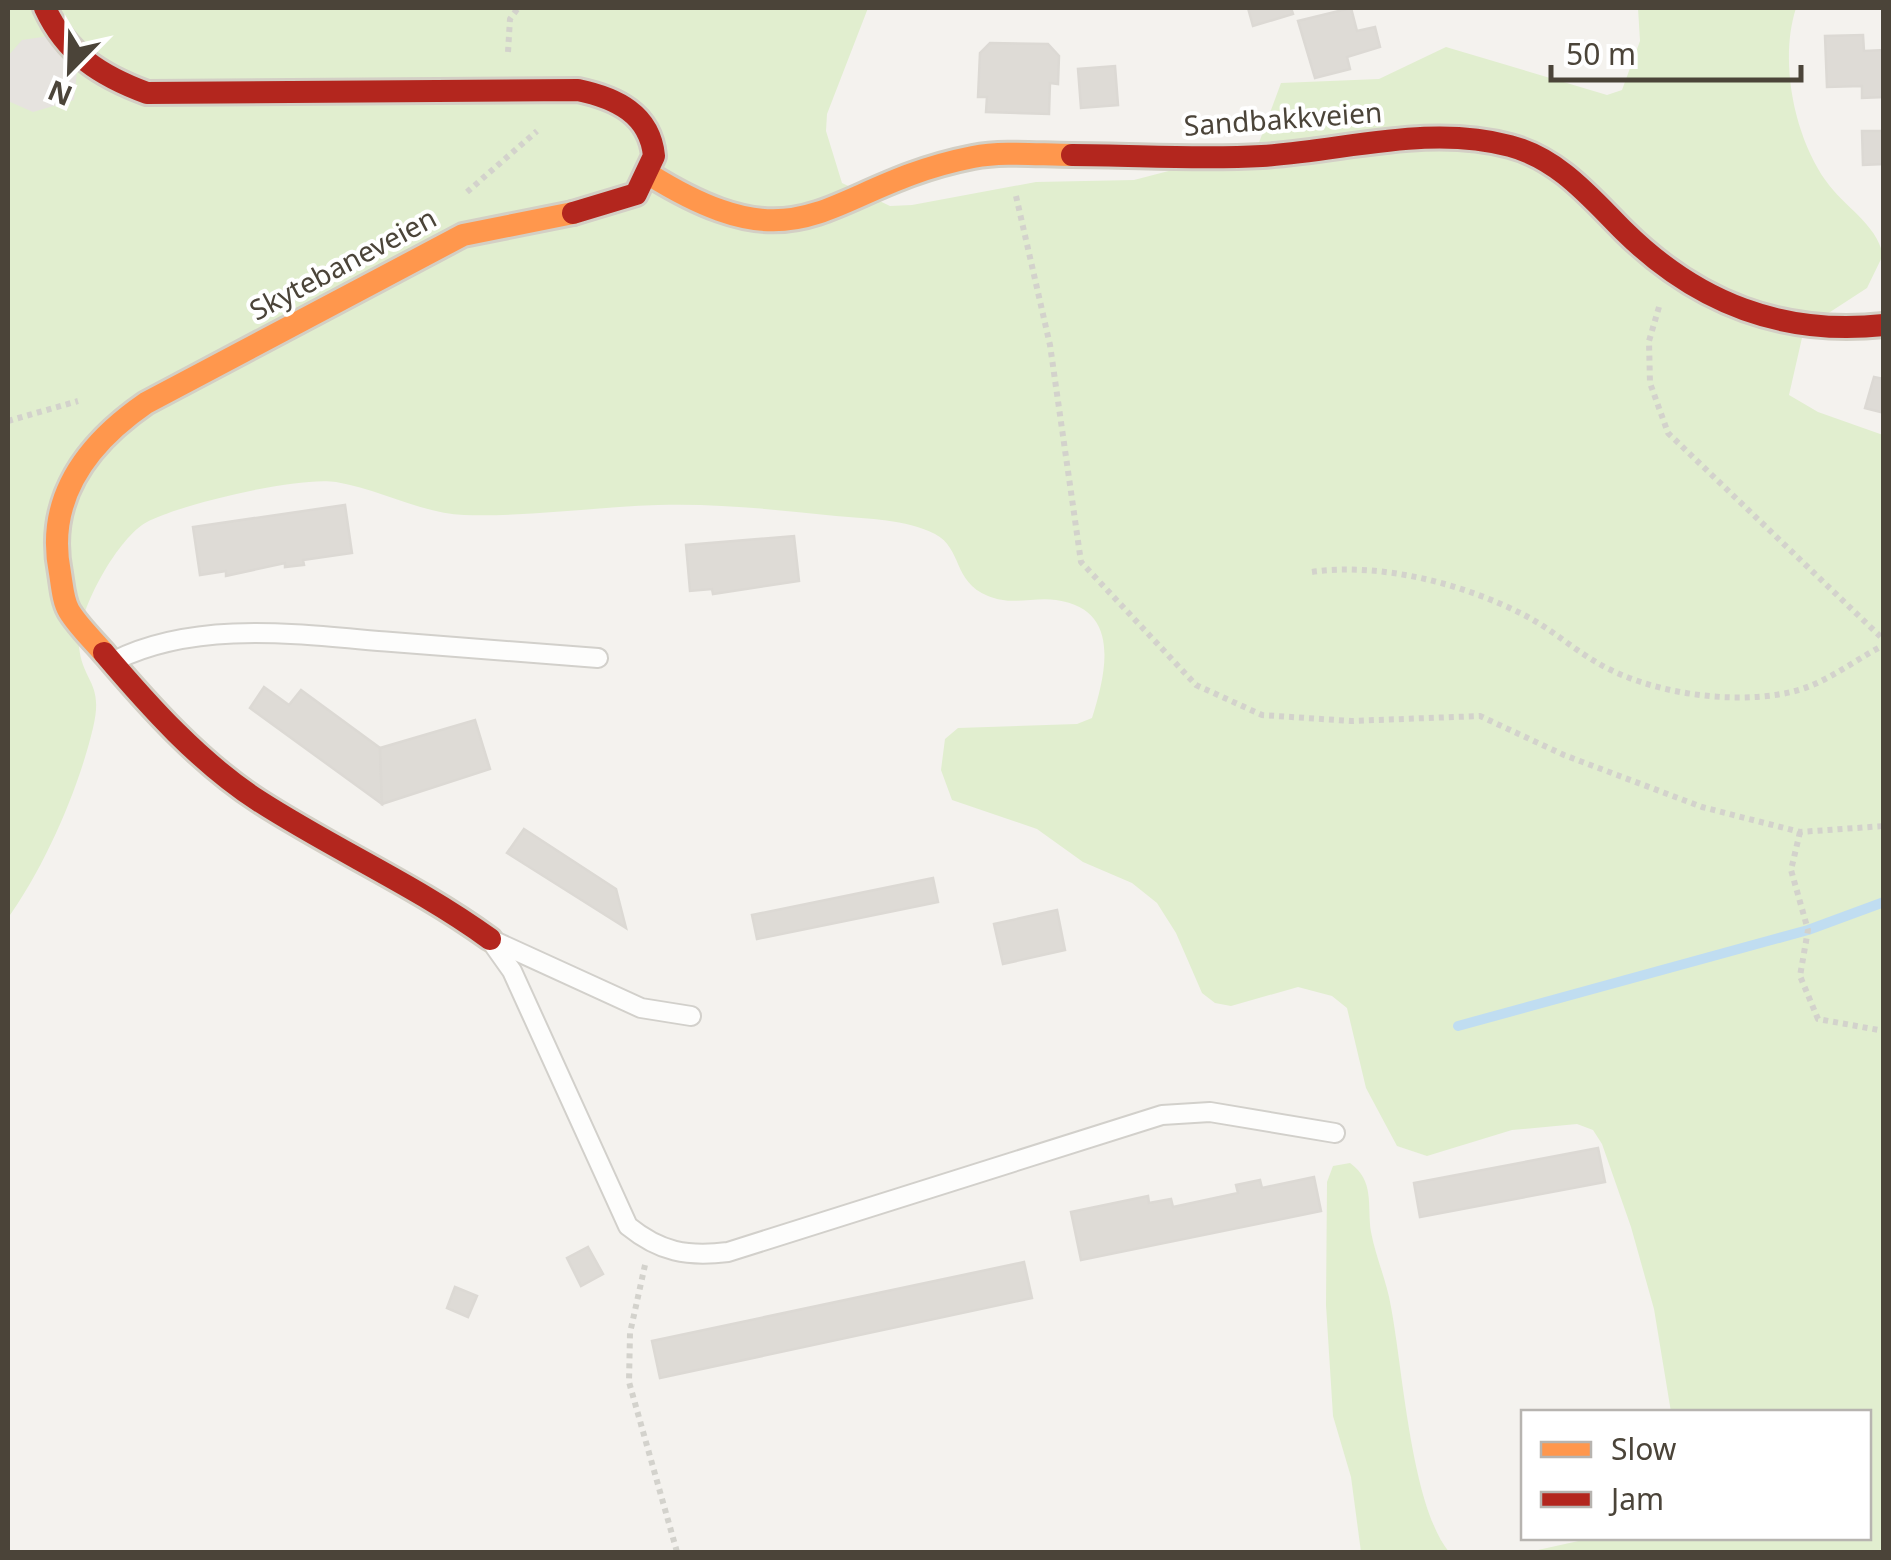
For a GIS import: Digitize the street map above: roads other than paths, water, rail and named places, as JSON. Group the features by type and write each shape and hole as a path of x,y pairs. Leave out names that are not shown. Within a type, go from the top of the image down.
{"street":[{"path":"46,8 54,30 91,67 110,80 147,93 526,88 596,92 613,97 642,118 654,145 650,175"},
{"name":"Sandbakkveien","path":"650,175 711,214 762,222 824,214 943,164 974,157 1234,157 1420,139 1479,139 1524,150 1564,170 1669,272 1709,300 1776,321 1819,327 1884,324"},
{"name":"Skytebaneveien","path":"490,939 438,901 257,800 154,712 67,609 57,559 58,520 75,469 108,429 163,394 463,235 608,206 636,194 650,175"}],"lane":[{"path":"110,663 147,644 279,634 598,658"},
{"path":"490,939 641,1008 691,1016"},
{"path":"490,939 512,971 628,1226 650,1244 678,1254 728,1252 1162,1116 1210,1112 1335,1134"}],"waterway":[{"path":"1458,1026 1808,930 1884,902"}]}
